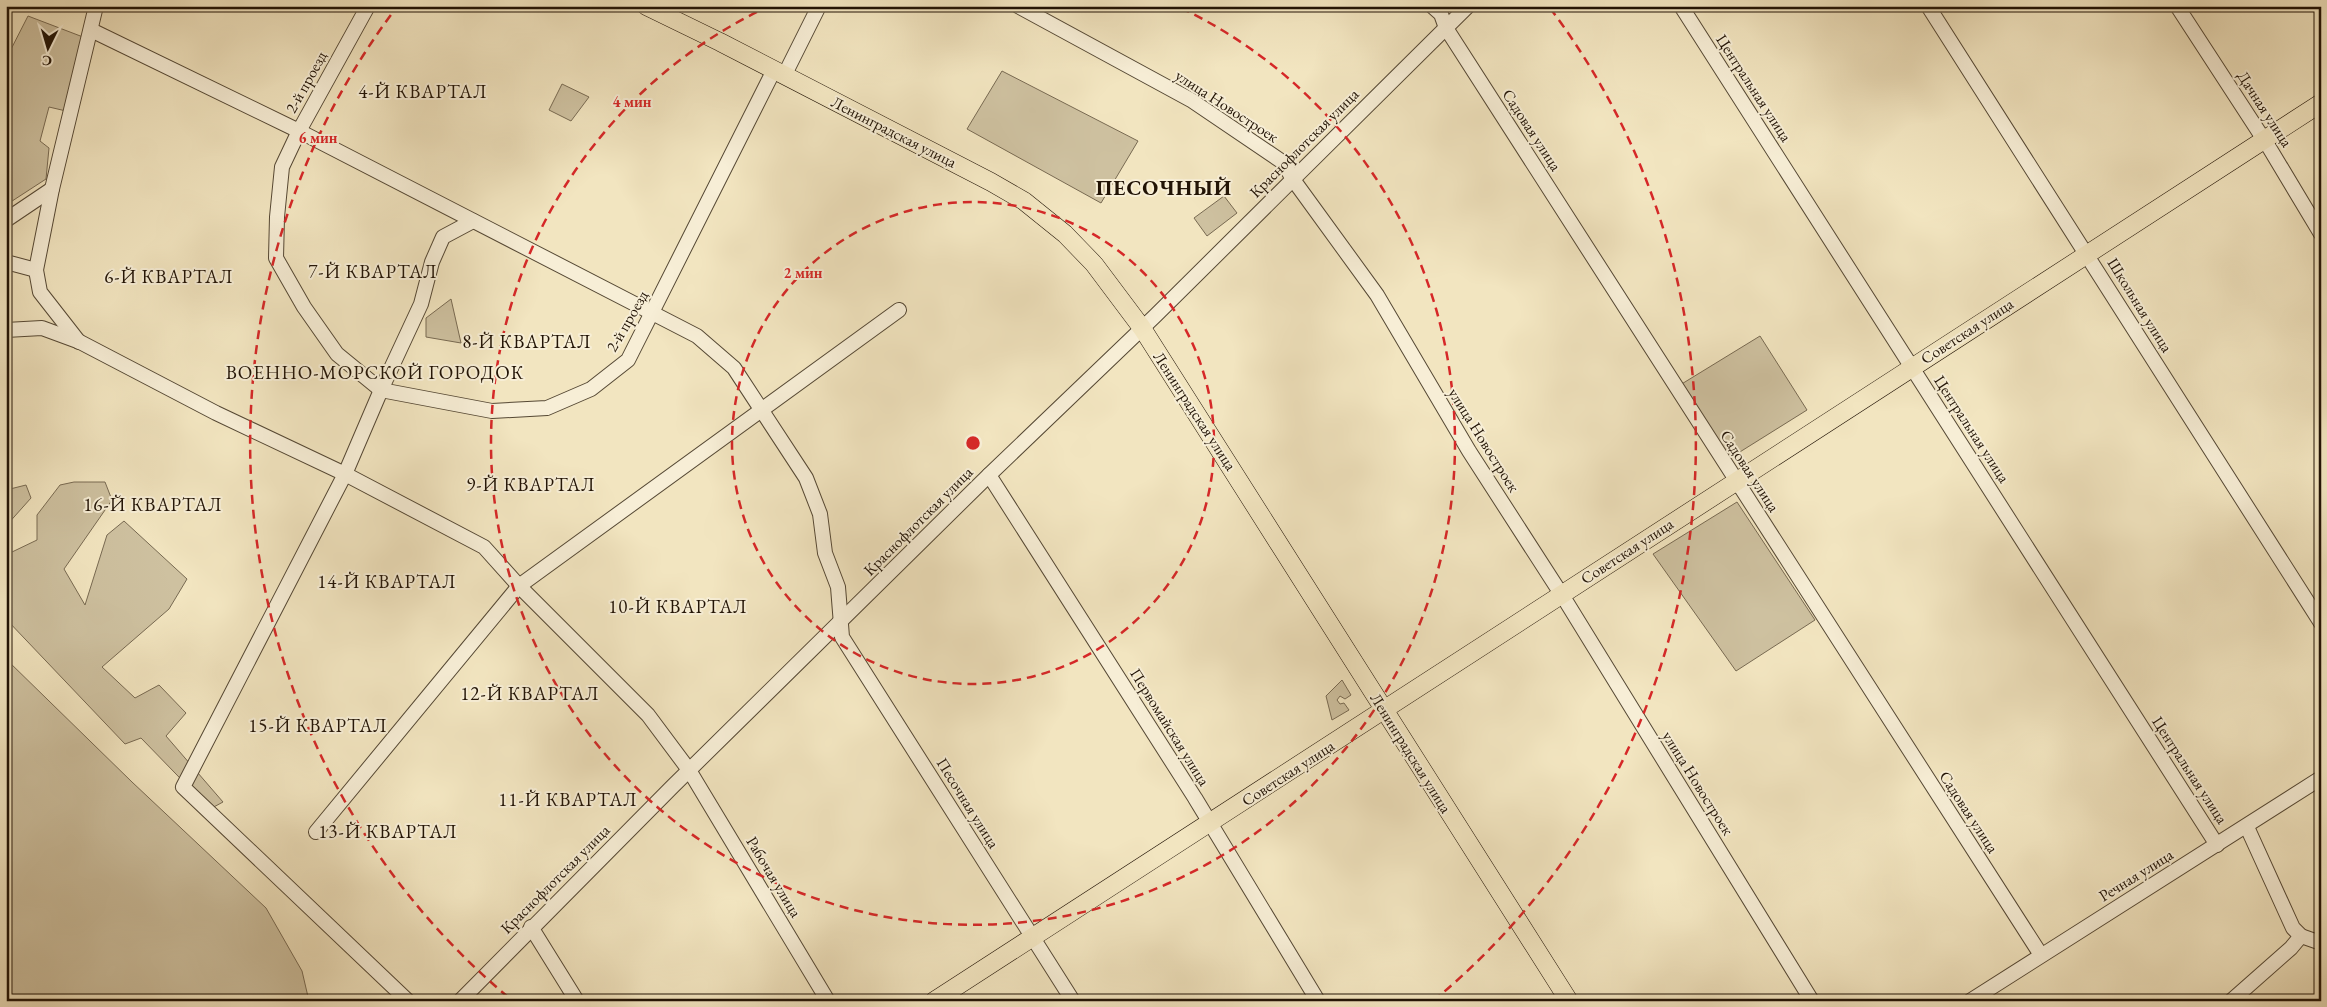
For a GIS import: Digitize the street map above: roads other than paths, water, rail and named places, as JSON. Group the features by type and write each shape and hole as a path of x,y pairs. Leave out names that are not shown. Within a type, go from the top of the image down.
{"main road":[{"name":"Ленинградская улица","path":"646,6 991,182 1024,201 1077,246 1142,328 1569,1001"},
{"name":"Советская улица","path":"934,1001 2321,102"}],"street":[{"path":"80,342 40,292 36,270 52,189 96,6"},
{"name":"2-й проезд","path":"368,6 299,130 282,167 277,217 276,258 304,307 337,354 381,390 492,411 547,408 591,389 628,360 779,73 819,6"},
{"name":"улица Новостроек","path":"1018,6 1191,100 1284,163 1292,178 1377,295 1469,451 1561,594 1812,1001"},
{"name":"Садовая улица","path":"1432,6 1441,14 1446,28 2041,955"},
{"name":"Краснофлотская улица","path":"460,1001 531,927 690,770 1468,6"},
{"name":"Центральная улица","path":"1681,6 2217,845"},
{"name":"Школьная улица","path":"1928,6 2321,623"},
{"name":"Дачная улица","path":"2177,6 2265,140 2321,234"},
{"name":"Песочная улица","path":"91,30 299,130 697,336 734,368 762,408 806,478 820,514 825,553 838,586 842,637 1073,1001"},
{"path":"6,220 52,189"},
{"path":"408,1001 183,787 346,474 381,390 421,304 432,262 443,237 473,221"},
{"path":"6,262 36,270"},
{"path":"316,832 519,586 762,408 900,310"},
{"name":"Рабочая улица","path":"6,330 42,328 80,342 216,413 346,474 484,547 519,586 648,715 690,770 828,1001"},
{"name":"Первомайская улица","path":"989,475 1210,823 1318,1001"},
{"name":"Речная улица","path":"1970,1001 2321,778"},
{"path":"2246,827 2293,928 2301,936 2321,943"},
{"path":"531,927 577,1001"},
{"path":"2231,1001 2291,948 2301,936"}],"district":[{"name":"4-Й КВАРТАЛ","path":"423,91"},
{"name":"ПЕСОЧНЫЙ","path":"1164,187"},
{"name":"7-Й КВАРТАЛ","path":"373,271"},
{"name":"6-Й КВАРТАЛ","path":"169,276"},
{"name":"8-Й КВАРТАЛ","path":"527,341"},
{"name":"ВОЕННО-МОРСКОЙ ГОРОДОК","path":"375,372"},
{"name":"9-Й КВАРТАЛ","path":"531,484"},
{"name":"16-Й КВАРТАЛ","path":"153,504"},
{"name":"14-Й КВАРТАЛ","path":"387,581"},
{"name":"10-Й КВАРТАЛ","path":"678,606"},
{"name":"12-Й КВАРТАЛ","path":"530,693"},
{"name":"15-Й КВАРТАЛ","path":"318,725"},
{"name":"11-Й КВАРТАЛ","path":"568,799"},
{"name":"13-Й КВАРТАЛ","path":"388,831"}]}
